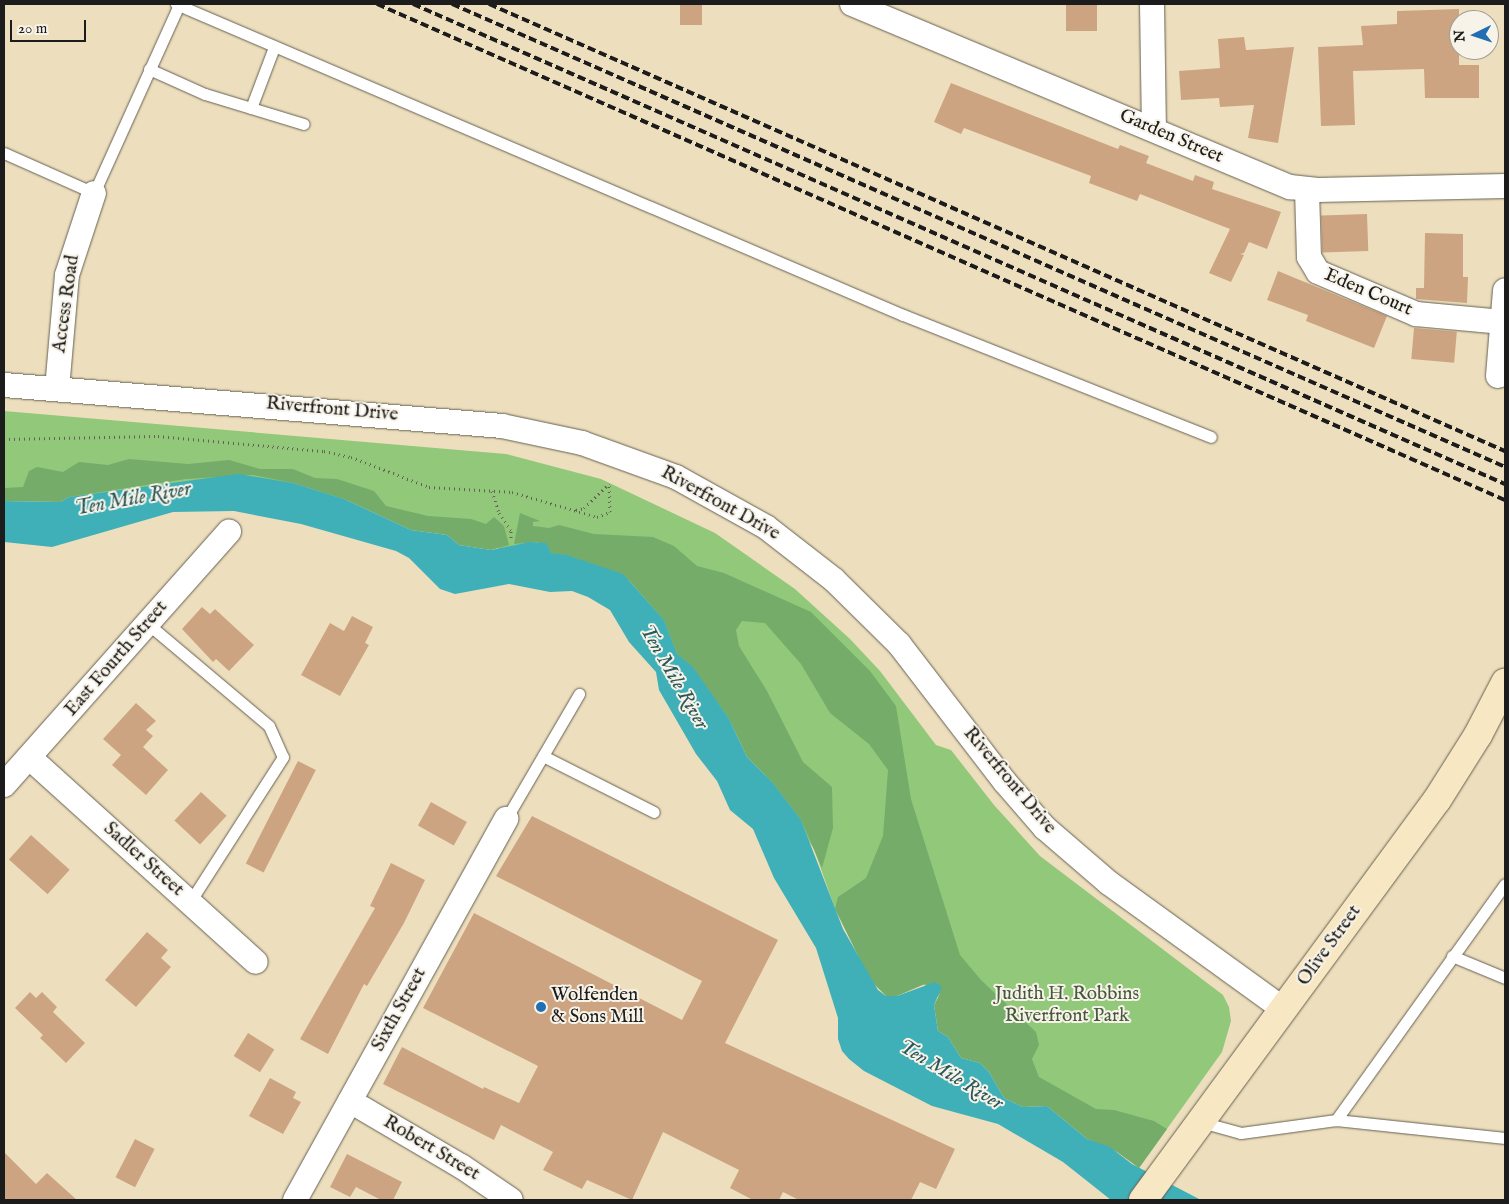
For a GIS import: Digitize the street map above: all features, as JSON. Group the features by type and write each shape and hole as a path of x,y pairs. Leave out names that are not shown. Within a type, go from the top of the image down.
{"main road":[{"name":"Olive Street","path":"1143,1200 1442,792 1478,735 1505,683"}],"street":[{"name":"Garden Street","path":"852,4 1290,187 1307,190 1505,186"},
{"path":"1152,4 1154,129"},
{"name":"Eden Court","path":"1307,190 1309,257 1318,272 1416,314 1503,322"},
{"name":"Access Road","path":"57,389 68,275 94,193"},
{"path":"1498,376 1505,290"},
{"name":"Riverfront Drive","path":"4,385 453,420 523,429 618,454 695,486 783,538 868,611 915,663 1019,800 1060,843 1121,892 1284,1009"},
{"name":"East Fourth Street","path":"4,785 229,532"},
{"name":"Sadler Street","path":"30,758 256,962"},
{"name":"Sixth Street","path":"294,1200 506,820"},
{"name":"Robert Street","path":"350,1101 461,1166 511,1200"}],"lane":[{"path":"4,153 94,193 177,4 903,315 1211,437"},
{"path":"251,108 274,47"},
{"path":"149,69 205,94 304,124"},
{"path":"148,624 269,726 283,757 190,902"},
{"path":"506,820 579,694"},
{"path":"543,756 654,812"},
{"path":"1336,1120 1505,884"},
{"path":"1452,956 1505,978"},
{"path":"1201,1122 1241,1133 1336,1120 1505,1138"}],"path":[{"path":"4,439 151,436 296,448 351,457 429,487 526,495 570,509 604,516 610,512 609,484 584,508 570,509"},
{"path":"492,491 499,513 511,531 511,540"}],"green space":[{"name":"Judith H. Robbins Riverfront Park","path":"4,411 506,454 601,479 715,533 795,589 850,639 880,671 936,745 951,750 994,805 1040,856 1223,995 1229,1007 1231,1021 1222,1052 1139,1168 835,909 814,849 713,696 529,542 500,549 293,483 4,501"},
{"path":"129,459 188,464 229,460 260,469 293,469 315,478 337,479 374,491 386,506 428,516 471,519 486,524 494,517 504,526 509,545 491,550 459,545 447,535 411,530 344,499 293,483 253,475 186,479 69,497 60,502 4,501 4,488 23,487 29,471 37,467 63,472 79,462 108,465"},
{"path":"520,513 540,521 533,522 533,526 549,528 559,525 594,534 653,537 674,546 697,566 724,573 811,612 870,671 896,706 911,799 960,955 981,980 1036,1032 1039,1045 1032,1059 1039,1077 1096,1109 1114,1110 1154,1121 1167,1129 1139,1168 1117,1152 1087,1139 1047,1106 1023,1107 1004,1098 989,1072 980,1063 961,1058 948,1037 938,1031 934,1005 940,994 925,984 897,996 886,996 870,980 835,909 838,897 866,878 883,836 888,770 869,744 830,713 801,664 765,623 742,621 736,630 739,646 767,691 803,762 832,787 833,828 822,868 801,820 772,782 747,757 729,719 698,676 677,654 664,620 629,580 576,558 551,553 538,542 514,544"}],"water":[{"name":"Ten Mile River","path":"238,474 293,483 344,499 411,530 447,535 459,545 491,550 529,542 546,543 551,553 567,555 623,574 664,620 677,654 693,667 729,719 747,757 772,782 801,820 843,929 878,990 886,996 897,996 935,982 942,987 934,1005 938,1031 948,1037 961,1058 980,1063 989,1072 1004,1098 1023,1107 1047,1106 1087,1139 1110,1147 1132,1164 1201,1200 1111,1200 1063,1162 998,1124 932,1106 864,1071 849,1059 842,1051 838,1039 838,1018 816,948 774,878 753,829 730,810 717,781 696,754 659,690 656,672 629,642 610,610 588,597 572,591 550,592 509,584 455,594 440,589 409,558 396,551 301,524 234,511 173,512 52,547 4,542 4,501 60,502 69,497"}],"building":[{"path":"680,4 702,4 702,25 680,25"},
{"path":"1066,4 1097,4 1097,31 1066,31"},
{"path":"1459,9 1449,10 1449,60 1459,60 1459,65 1479,65 1479,98 1425,98 1424,69 1353,71 1355,125 1321,126 1318,47 1363,45 1361,26 1397,24 1397,11"},
{"path":"1244,37 1246,50 1294,47 1278,143 1248,138 1254,105 1220,107 1219,98 1181,100 1179,71 1220,68 1218,39"},
{"path":"951,83 1118,149 1120,145 1149,156 1146,163 1193,181 1195,175 1214,182 1212,189 1281,212 1267,249 1249,242 1244,253 1240,254 1244,255 1231,282 1209,273 1230,229 1140,194 1137,201 1089,183 1091,176 964,128 961,134 934,122"},
{"path":"1367,214 1368,251 1322,253 1321,216"},
{"path":"1425,233 1463,234 1463,277 1468,277 1467,303 1416,299 1416,288 1424,288"},
{"path":"1278,271 1387,316 1374,348 1306,321 1308,315 1267,300"},
{"path":"1414,328 1457,332 1454,363 1411,359"},
{"path":"202,607 210,614 215,609 254,645 229,671 216,659 213,662 182,629"},
{"path":"352,616 373,627 365,643 369,645 340,696 301,675 330,623 344,631"},
{"path":"136,703 156,721 146,730 153,736 143,747 168,770 146,795 112,765 121,755 103,739"},
{"path":"298,761 316,770 264,873 246,863"},
{"path":"201,792 227,816 200,844 174,821"},
{"path":"431,802 467,822 454,845 418,826"},
{"name":"Wolfenden & Sons Mill","path":"532,816 778,940 725,1043 955,1149 936,1189 920,1182 911,1200 799,1200 783,1192 779,1200 753,1200 730,1188 739,1170 663,1132 632,1200 587,1180 582,1189 543,1170 553,1152 501,1125 494,1140 383,1084 402,1047 483,1089 484,1087 519,1103 538,1066 423,1008 474,913 682,1020 702,981 496,876"},
{"path":"31,835 70,870 48,894 9,860"},
{"path":"391,863 425,880 404,923 367,986 364,984 328,1054 300,1039 375,908 370,906"},
{"path":"147,932 168,950 161,958 171,967 136,1007 105,980"},
{"path":"30,992 36,998 42,992 57,1007 53,1012 85,1043 66,1063 40,1038 43,1035 15,1008"},
{"path":"248,1033 274,1049 260,1072 234,1056"},
{"path":"270,1078 296,1092 293,1098 301,1102 283,1134 249,1116"},
{"path":"135,1139 155,1149 135,1187 115,1177"},
{"path":"4,1152 36,1184 47,1173 77,1200 4,1200"},
{"path":"347,1154 402,1182 393,1200 381,1200 356,1187 350,1197 330,1187"}],"railway":[{"path":"377,4 1505,500"},
{"path":"413,4 1505,484"},
{"path":"452,4 1505,467"},
{"path":"489,4 1505,451"}],"place":[{"name":"Wolfenden & Sons Mill","path":"541,1007"}]}
